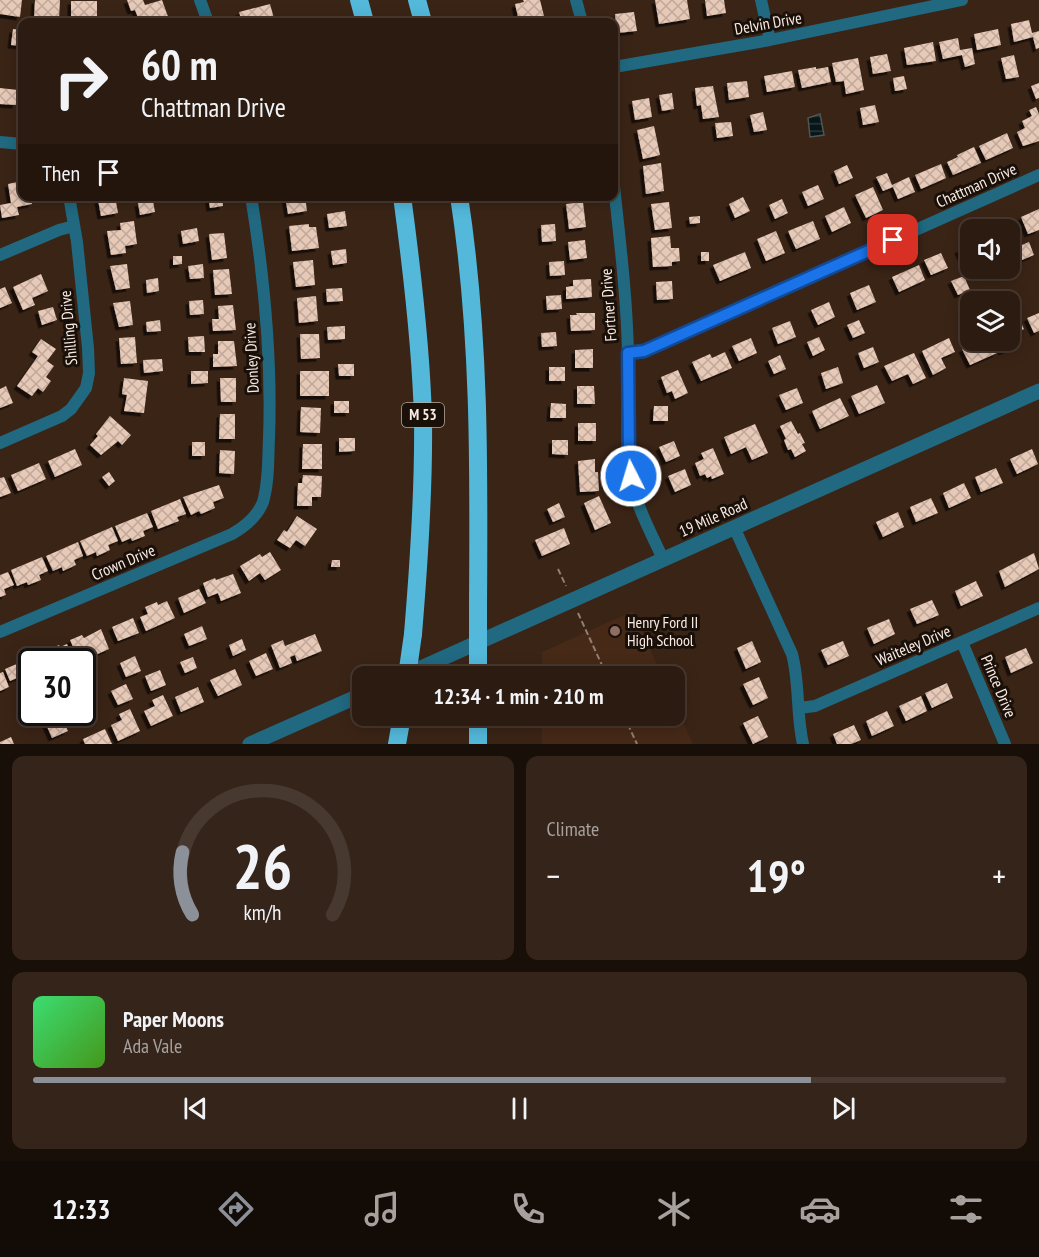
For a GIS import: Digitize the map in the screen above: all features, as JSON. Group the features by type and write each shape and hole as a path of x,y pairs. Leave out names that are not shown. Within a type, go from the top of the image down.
{"highway":[{"path":"359,0 364,18"},
{"path":"417,0 422,18"},
{"name":"M 53","path":"403,201 420,347 423,419 421,539 408,666"},
{"path":"460,201 477,368 478,666"},
{"path":"397,744 400,726"},
{"path":"478,726 478,744"}],"street":[{"path":"200,0 207,18"},
{"path":"576,0 581,18"},
{"path":"761,0 770,40"},
{"name":"Delvin Drive","path":"618,66 770,40 962,0"},
{"path":"0,142 18,144"},
{"name":"Chattman Drive","path":"628,353 644,351 1039,175"},
{"name":"Shilling Drive","path":"0,443 62,416 86,388 89,373 88,357 70,201"},
{"name":"Donley Drive","path":"252,201 264,292 270,420 267,487 255,517"},
{"name":"Fortner Drive","path":"616,201 628,353 631,476 640,508 663,559"},
{"path":"0,255 74,226"},
{"name":"19 Mile Road","path":"425,666 1039,391"},
{"name":"Crown Drive","path":"0,632 232,534 255,517"},
{"path":"734,527 792,654 803,744"},
{"name":"Waiteley Drive","path":"799,708 815,706 1039,608"},
{"name":"Prince Drive","path":"962,642 1005,744"},
{"path":"250,744 352,699"}],"path":[{"path":"558,569 569,593"},
{"path":"575,606 602,666"},
{"path":"629,726 637,744"}],"shaded area":[{"path":"820,114 824,135 810,137 808,118"},
{"name":"Henry Ford II High School","path":"633,611 658,666 542,666 542,652"},
{"path":"542,726 685,726 693,744 542,744"}],"building":[{"path":"0,0 22,0 20,17 0,14"},
{"path":"35,0 60,0 59,18 34,18"},
{"path":"127,0 143,0 145,5 162,0 169,18 138,18 135,10 131,11"},
{"path":"523,0 540,0 544,18 518,18 515,4 524,2"},
{"path":"655,0 687,0 690,19 659,24"},
{"path":"705,0 724,0 726,13 707,16"},
{"path":"71,1 97,1 97,18 71,18"},
{"path":"270,4 274,18 241,18 239,12"},
{"path":"634,12 637,31 618,33 618,18 615,18 615,14"},
{"path":"1029,20 1032,33 1039,31 1039,48 1036,49 1033,37 1014,42 1011,24"},
{"path":"13,29 18,30 18,46 11,45"},
{"path":"998,29 1001,45 977,50 974,34"},
{"path":"958,38 960,50 972,48 975,64 965,67 962,55 943,59 939,42"},
{"path":"933,42 936,61 907,65 904,48"},
{"path":"887,54 891,71 873,74 870,57"},
{"path":"1014,55 1019,77 1006,79 1001,58"},
{"path":"858,58 864,90 846,94 844,81 836,82 832,63"},
{"path":"816,67 816,69 828,67 831,82 802,88 798,70"},
{"path":"792,71 795,87 767,92 764,76"},
{"path":"904,76 907,89 895,91 893,78"},
{"path":"747,81 749,97 729,100 727,83"},
{"path":"1039,83 1039,98 1036,99 1031,86"},
{"path":"713,86 719,117 703,119 701,105 697,106 695,88"},
{"path":"0,88 18,90 16,105 0,104"},
{"path":"672,93 674,109 662,111 659,95"},
{"path":"649,98 652,117 635,120 632,101"},
{"path":"875,105 879,122 863,125 860,108"},
{"path":"1036,107 1039,114 1039,141 1023,146 1017,132 1025,128 1022,121 1032,116 1029,110"},
{"path":"763,112 767,130 754,132 750,115"},
{"path":"731,122 733,136 717,138 715,123"},
{"path":"654,126 660,155 643,159 637,130"},
{"path":"1007,133 1013,148 986,160 979,146"},
{"path":"974,147 981,163 953,175 947,162"},
{"path":"661,163 664,191 646,194 643,166"},
{"path":"941,164 946,178 921,189 915,175"},
{"path":"847,165 853,178 839,184 834,171"},
{"path":"887,173 892,185 909,177 915,192 898,199 893,187 883,191 876,177"},
{"path":"18,182 18,201 31,201 32,204 17,207 19,215 2,218 0,205 11,203 8,184"},
{"path":"818,185 824,199 808,206 802,192"},
{"path":"873,187 883,210 866,218 855,195"},
{"path":"743,197 750,211 735,218 729,204"},
{"path":"782,199 788,213 775,219 769,205"},
{"path":"98,201 116,201 118,213 101,216"},
{"path":"153,201 155,212 140,215 138,203"},
{"path":"209,201 222,201 223,206 210,208"},
{"path":"286,201 306,201 307,211 288,214"},
{"path":"583,202 586,227 569,229 566,204"},
{"path":"669,202 672,228 655,230 651,204"},
{"path":"844,207 851,223 832,232 825,216"},
{"path":"1039,209 1039,230 1028,234 1021,217"},
{"path":"345,211 347,226 329,228 327,214"},
{"path":"700,216 700,223 690,224 689,217"},
{"path":"134,221 137,244 125,246 126,253 111,255 107,231 121,230 120,223"},
{"path":"813,221 820,239 796,249 788,231"},
{"path":"309,224 309,227 316,227 319,248 292,251 289,226"},
{"path":"555,224 556,241 542,242 541,225"},
{"path":"197,228 199,241 183,244 181,231"},
{"path":"776,231 785,253 766,261 757,239"},
{"path":"224,233 227,258 212,260 209,234"},
{"path":"670,236 671,248 679,248 680,261 672,262 672,266 653,267 651,238"},
{"path":"585,240 587,258 570,260 568,242"},
{"path":"1029,242 1034,255 1022,260 1020,246"},
{"path":"346,249 347,263 333,265 331,251"},
{"path":"701,252 709,252 709,261 701,261"},
{"path":"745,252 751,268 720,281 713,265"},
{"path":"941,253 948,268 931,275 924,260"},
{"path":"173,256 182,256 182,264 173,265"},
{"path":"313,260 315,285 296,287 293,262"},
{"path":"564,261 565,275 550,276 549,262"},
{"path":"127,264 130,288 116,290 110,266"},
{"path":"203,264 204,278 190,279 188,266"},
{"path":"919,265 925,280 899,292 892,277"},
{"path":"229,269 232,294 215,295 213,270"},
{"path":"41,274 48,291 32,298 35,305 23,310 13,287"},
{"path":"158,278 159,291 147,293 146,280"},
{"path":"960,278 965,279 970,290 960,291 958,295 951,281"},
{"path":"591,279 592,297 566,299 566,287 573,286 573,280"},
{"path":"672,281 673,299 657,300 656,282"},
{"path":"869,285 876,302 857,310 850,293"},
{"path":"5,287 12,303 0,308 0,289"},
{"path":"342,288 343,301 327,302 326,289"},
{"path":"561,295 562,309 547,310 546,296"},
{"path":"316,296 318,321 299,323 297,298"},
{"path":"203,300 204,314 190,315 189,301"},
{"path":"130,301 133,325 119,327 113,303"},
{"path":"829,302 835,317 818,325 811,310"},
{"path":"233,305 236,330 213,331 212,319 219,319 218,306"},
{"path":"53,307 57,320 42,325 38,311"},
{"path":"576,313 595,313 595,330 571,331 570,315 577,315"},
{"path":"1039,313 1039,331 1034,333 1027,318"},
{"path":"160,320 161,331 147,332 146,322"},
{"path":"859,320 865,333 853,338 847,325"},
{"path":"790,321 796,337 778,344 772,328"},
{"path":"345,326 345,339 328,340 327,327"},
{"path":"556,332 557,346 542,347 541,333"},
{"path":"300,334 319,334 320,358 301,359"},
{"path":"204,336 205,352 189,352 188,337"},
{"path":"135,337 137,363 121,364 119,338"},
{"path":"819,337 825,350 813,356 807,342"},
{"path":"751,338 757,353 739,361 732,346"},
{"path":"949,338 955,352 941,358 946,368 933,375 922,351"},
{"path":"41,339 56,349 47,361 54,366 46,377 51,381 43,392 38,388 32,396 17,386 38,356 32,352"},
{"path":"218,341 234,341 237,366 213,367 213,354 218,354"},
{"path":"873,347 879,362 864,368 858,353"},
{"path":"593,349 593,368 575,368 575,350"},
{"path":"963,351 996,351 997,353 970,365"},
{"path":"725,352 732,368 701,381 692,362 710,354 712,358"},
{"path":"914,353 926,378 913,384 908,374 892,381 884,366"},
{"path":"780,355 786,369 774,374 768,361"},
{"path":"162,359 163,371 144,373 143,360"},
{"path":"338,364 354,364 354,376 339,376"},
{"path":"549,367 565,367 565,381 549,381"},
{"path":"838,367 843,383 826,389 821,373"},
{"path":"678,370 688,393 675,399 672,391 667,393 661,377"},
{"path":"191,371 208,371 208,383 191,384"},
{"path":"300,371 329,371 329,396 300,396"},
{"path":"124,378 148,381 144,413 124,411 127,395 122,394"},
{"path":"220,378 236,378 236,402 221,402"},
{"path":"877,385 885,403 859,414 851,396"},
{"path":"6,386 13,403 0,408 0,389"},
{"path":"577,386 594,386 595,404 577,404"},
{"path":"797,388 803,403 786,410 779,395"},
{"path":"840,398 849,416 820,429 812,411"},
{"path":"334,401 349,401 349,413 334,413"},
{"path":"551,403 566,404 566,418 550,418"},
{"path":"654,406 668,406 668,421 653,421"},
{"path":"301,407 321,408 320,433 300,432"},
{"path":"220,414 235,414 235,439 219,439"},
{"path":"110,416 131,435 122,445 118,441 101,455 90,445"},
{"path":"791,421 805,443 802,444 806,451 795,457 791,449 788,450 780,426"},
{"path":"578,423 596,423 596,441 578,441"},
{"path":"755,424 768,453 752,460 746,447 731,454 724,437"},
{"path":"339,438 355,438 355,451 339,452"},
{"path":"552,440 568,440 568,455 552,454"},
{"path":"674,441 680,456 666,462 659,447"},
{"path":"192,442 205,442 205,456 192,456"},
{"path":"303,444 322,444 322,469 302,469"},
{"path":"713,448 724,474 712,479 711,476 707,478 705,474 700,476 695,463 704,459 701,453"},
{"path":"75,449 82,465 55,477 48,461"},
{"path":"1032,449 1038,464 1017,474 1010,459"},
{"path":"220,450 235,451 234,474 219,473"},
{"path":"595,459 599,491 580,492 578,461"},
{"path":"39,463 46,479 18,491 11,475"},
{"path":"996,468 1003,483 981,492 975,477"},
{"path":"685,469 691,485 675,492 668,476"},
{"path":"109,472 115,481 109,486 102,477"},
{"path":"303,475 322,476 321,497 312,497 312,506 297,506 298,483 302,483"},
{"path":"4,477 11,493 0,497 0,478"},
{"path":"964,483 971,498 949,508 943,493"},
{"path":"219,485 224,498 213,502 215,508 201,514 199,511 191,515 183,497"},
{"path":"599,496 611,523 595,530 584,503"},
{"path":"931,498 938,513 916,522 910,507"},
{"path":"180,499 186,514 177,517 179,521 158,529 151,511"},
{"path":"559,503 565,517 553,522 547,509"},
{"path":"898,512 904,527 883,537 876,522"},
{"path":"147,513 153,527 143,531 145,536 122,542 115,526"},
{"path":"297,516 317,529 305,546 296,540 290,548 277,540 284,530 287,532"},
{"path":"112,527 118,541 108,545 110,550 97,556 96,552 87,556 80,541"},
{"path":"564,528 570,544 542,556 535,540"},
{"path":"78,542 83,556 74,560 76,565 63,571 62,567 53,571 46,556"},
{"path":"270,552 281,570 265,580 260,573 249,581 240,566 260,554 262,557"},
{"path":"1034,553 1039,569 1005,587 999,571"},
{"path":"42,557 48,571 39,575 41,580 17,586 11,570"},
{"path":"332,560 340,560 340,567 331,567"},
{"path":"8,572 14,585 4,589 6,595 0,597 0,575"},
{"path":"233,574 241,593 221,601 218,593 208,597 203,583"},
{"path":"976,581 983,596 961,606 955,591"},
{"path":"199,589 206,603 184,613 178,598"},
{"path":"932,600 939,615 917,624 910,609"},
{"path":"167,601 175,618 146,631 140,617 148,614 145,607"},
{"path":"133,618 139,633 118,641 112,627"},
{"path":"889,619 895,634 874,644 867,628"},
{"path":"202,626 207,639 189,646 184,634"},
{"path":"101,629 109,649 96,655 96,648 74,648 70,640 82,635 84,638"},
{"path":"315,634 322,651 297,661 295,655 290,657 292,663 280,668 271,645 283,640 285,646"},
{"path":"242,639 246,650 233,656 229,645"},
{"path":"752,641 761,662 746,669 737,648"},
{"path":"843,641 849,656 828,665 821,650"},
{"path":"67,644 69,648 52,648 59,645 60,647"},
{"path":"1026,648 1033,663 1011,673 1005,657"},
{"path":"266,653 273,669 256,676 249,661"},
{"path":"135,656 141,671 126,677 120,663"},
{"path":"193,657 197,668 185,673 180,662"},
{"path":"18,663 18,677 10,681 5,669"},
{"path":"235,669 242,685 218,696 210,680"},
{"path":"160,670 166,685 151,691 145,676"},
{"path":"3,672 9,687 0,691 0,673"},
{"path":"759,677 768,698 753,705 743,684"},
{"path":"947,683 953,698 932,708 925,693"},
{"path":"126,684 133,699 118,705 111,691"},
{"path":"198,687 204,702 181,712 175,697"},
{"path":"163,695 173,716 151,726 144,711 155,706 152,700"},
{"path":"921,696 927,711 906,721 899,706"},
{"path":"130,709 140,731 118,741 111,725 122,720 119,714"},
{"path":"887,711 894,726 872,736 866,721"},
{"path":"758,716 768,737 753,744 743,723"},
{"path":"854,725 861,740 851,744 837,744 833,734"},
{"path":"47,726 66,726 68,731 52,738"},
{"path":"105,729 112,744 85,744 83,739"},
{"path":"11,737 14,744 0,744 0,742"}],"place":[{"name":"Henry Ford II High School","path":"615,631"}],"route":[{"path":"631,476 628,353 644,351 893,240"}]}
